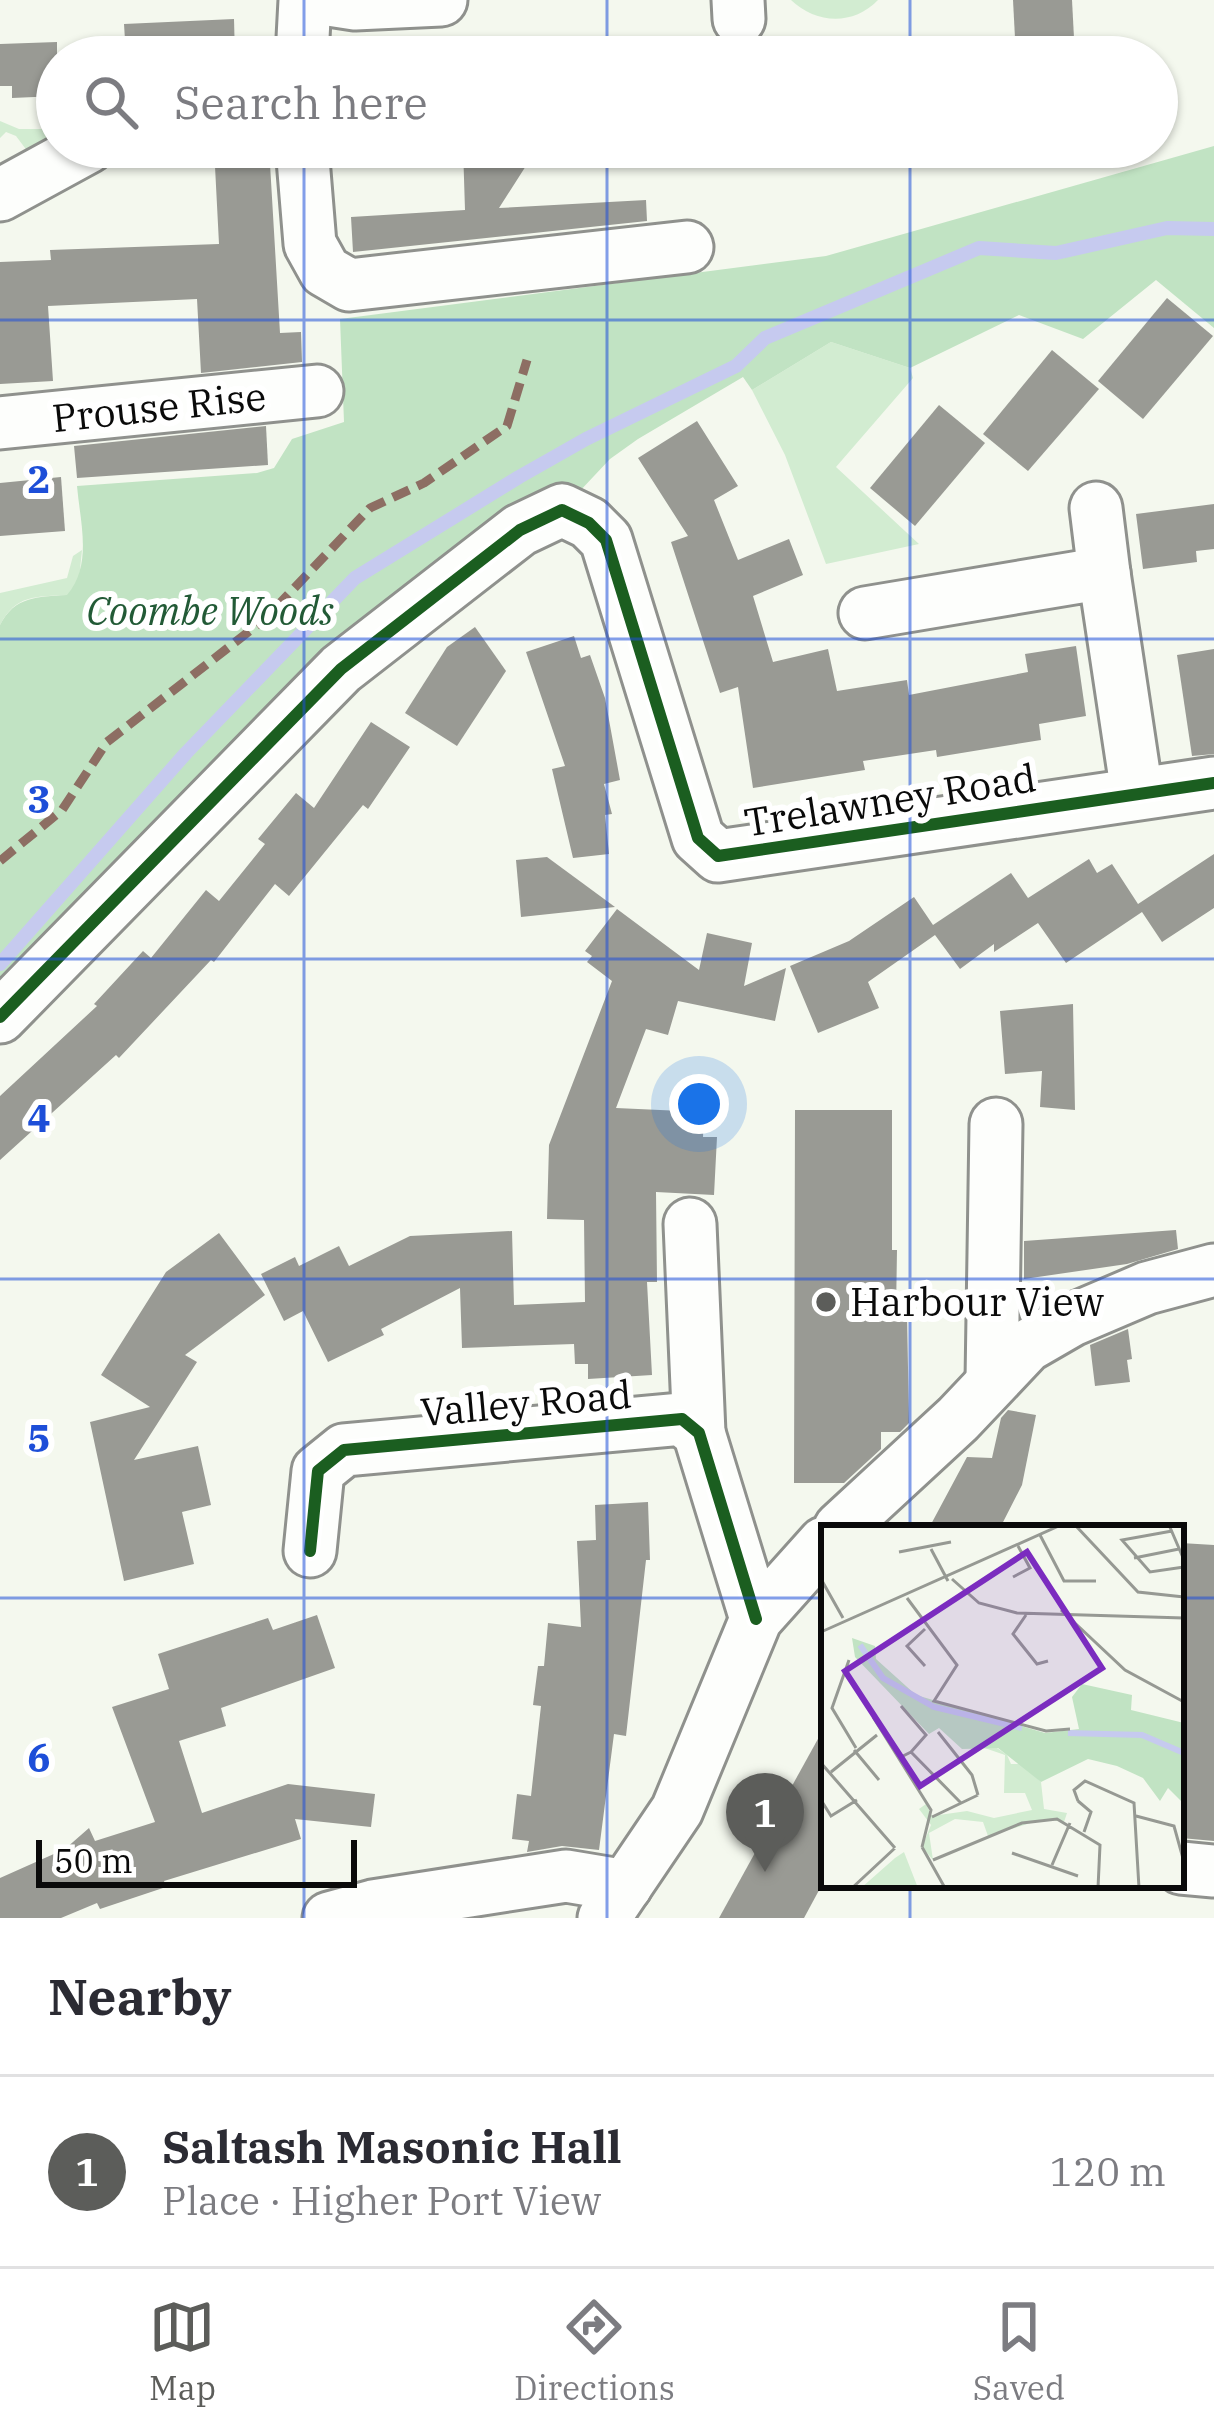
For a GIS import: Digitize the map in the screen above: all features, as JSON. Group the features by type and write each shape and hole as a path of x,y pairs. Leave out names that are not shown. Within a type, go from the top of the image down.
{"street":[{"path":"303,36 305,0"},
{"path":"329,0 355,4 441,0"},
{"path":"0,195 50,168"},
{"path":"304,168 310,244 325,271 360,286 687,247"},
{"name":"Prouse Rise","path":"0,423 317,391"},
{"path":"1096,508 1137,793"},
{"name":"Trelawney Road","path":"0,1017 340,669 520,530 562,510 589,523 606,541 698,838 718,856 1214,783"},
{"path":"865,613 1104,573"},
{"path":"992,1381 996,1124"},
{"path":"690,1224 699,1433 756,1619"},
{"path":"843,1525 958,1420 1027,1346 1072,1320 1147,1288 1214,1270"},
{"name":"Valley Road","path":"310,1551 318,1471 344,1450 682,1419 699,1433"},
{"path":"328,1918 373,1906 566,1876 615,1902 677,1810 756,1619 821,1546"},
{"path":"1184,1868 1214,1871"}],"green space":[{"path":"791,0 878,0 857,14 834,19 812,14"},
{"path":"0,121 19,129 36,129 36,163 16,136 6,132 0,138"},
{"name":"Coombe Woods","path":"1214,146 1214,328 1156,280 1083,339 1019,315 910,368 831,342 752,390 743,377 638,439 610,459 562,510 520,530 0,1017 0,625 20,603 67,595 75,583 83,543 77,486 274,468 292,439 344,422 340,319 826,256 1136,168 1178,168 1178,156"},
{"path":"831,342 910,368 913,378 836,467 919,544 826,564 785,455 752,390"},
{"path":"82,550 79,580 68,595 20,602 0,625 0,593 67,578 73,556"}],"building":[{"path":"1013,0 1072,0 1074,36 1015,36"},
{"path":"234,19 234,36 125,36 124,24"},
{"path":"36,43 36,97 12,98 12,86 0,86 0,44"},
{"path":"215,168 270,168 280,333 301,332 302,362 201,373 197,299 48,306 53,381 0,384 0,262 51,260 50,250 219,244"},
{"path":"464,168 525,168 499,208 646,200 647,221 353,252 351,217 465,210"},
{"path":"1167,298 1213,336 1143,419 1098,381"},
{"path":"1052,350 1099,389 1028,471 983,434"},
{"path":"939,405 985,443 915,526 870,488"},
{"path":"697,421 738,486 714,500 738,560 789,539 803,575 753,596 773,662 828,649 837,691 907,680 909,695 1028,672 1025,654 1076,646 1086,716 1039,724 1041,740 937,757 936,750 863,761 865,770 753,788 738,687 720,693 671,542 688,536 638,458"},
{"path":"266,426 268,465 77,478 74,446"},
{"path":"61,477 65,531 0,536 0,483"},
{"path":"1214,504 1214,549 1196,551 1197,562 1143,569 1136,514"},
{"path":"475,627 506,671 457,746 405,713 447,647"},
{"path":"574,636 581,658 590,655 605,698 620,780 604,784 612,814 605,815 609,854 573,858 552,769 565,766 526,652"},
{"path":"1214,649 1214,754 1192,756 1177,655"},
{"path":"371,722 410,747 368,809 363,805 289,896 275,884 214,962 119,1058 116,1055 0,1160 0,1096 97,1006 94,1004 143,951 151,958 206,890 219,901 265,844 258,839 296,793 314,808"},
{"path":"1214,854 1214,908 1162,942 1142,912 1066,963 1038,923 994,952 994,944 960,969 935,935 868,982 879,1008 818,1033 790,966 849,941 914,897 933,925 1011,873 1028,898 1089,859 1097,873 1112,864 1138,904"},
{"path":"547,857 615,907 521,917 516,860"},
{"path":"617,909 699,970 707,933 752,943 744,986 786,968 775,1021 678,1001 668,1035 646,1029 616,1108 704,1112 703,1137 717,1137 714,1195 656,1192 657,1282 647,1282 652,1375 588,1379 588,1364 575,1364 574,1344 462,1348 460,1288 381,1329 384,1335 328,1362 303,1311 284,1321 261,1274 295,1257 299,1266 339,1246 349,1266 410,1236 512,1231 514,1305 585,1302 584,1220 547,1219 549,1145 612,981 587,962 592,956 585,951"},
{"path":"1073,1004 1075,1110 1040,1107 1042,1071 1005,1074 1000,1011"},
{"name":"Harbour View","path":"795,1110 892,1110 892,1250 897,1250 896,1313 907,1313 909,1423 900,1432 881,1432 881,1449 844,1483 794,1483"},
{"path":"1176,1230 1178,1249 1127,1264 1024,1279 1024,1241"},
{"path":"219,1233 265,1295 185,1355 197,1362 134,1460 198,1446 211,1505 182,1512 194,1564 124,1581 90,1422 150,1407 101,1375 166,1272"},
{"path":"1128,1329 1130,1382 1095,1386 1090,1345"},
{"path":"1008,1410 1036,1415 1022,1485 1002,1525 931,1525 967,1457 992,1458 1001,1418"},
{"path":"648,1502 650,1560 646,1560 626,1736 614,1734 599,1850 562,1846 527,1852 529,1841 512,1839 517,1794 531,1796 541,1706 533,1705 538,1666 544,1666 548,1623 581,1627 577,1541 596,1540 595,1505"},
{"path":"1184,1543 1214,1545 1214,1841 1184,1838"},
{"path":"317,1615 335,1668 221,1708 226,1726 179,1741 202,1813 288,1784 375,1794 371,1827 295,1819 301,1839 164,1881 166,1887 100,1909 97,1903 61,1918 0,1918 0,1878 65,1849 89,1828 95,1841 155,1822 112,1707 169,1689 158,1654 268,1618 273,1630"},
{"path":"821,1733 821,1887 804,1918 719,1918"}],"waterway":[{"path":"0,964 186,753 355,578 519,477 736,366 765,338 979,248 1056,253 1167,228 1214,229"}],"marked path":[{"path":"0,861 62,810 107,742 265,619 370,508 424,483 507,426 527,360"}],"cycle path":[{"path":"0,1017 341,669 520,530 562,510 589,523 606,540 698,838 718,856 1214,783"},
{"path":"310,1551 318,1471 344,1450 682,1419 699,1433 756,1619"}],"place":[{"name":"Harbour View","path":"826,1302"},
{"name":"Saltash Masonic Hall","path":"765,1872"}]}
